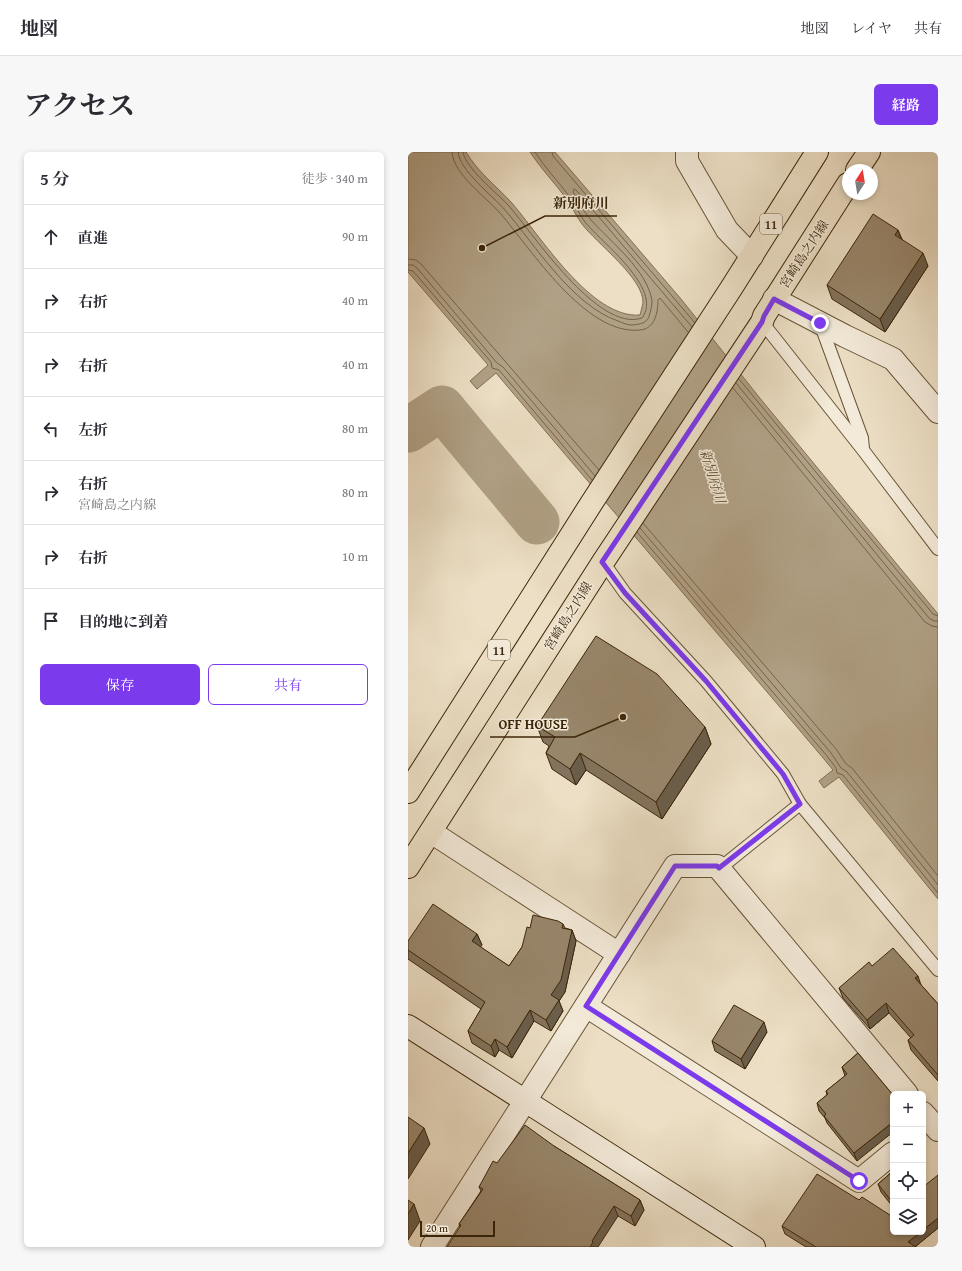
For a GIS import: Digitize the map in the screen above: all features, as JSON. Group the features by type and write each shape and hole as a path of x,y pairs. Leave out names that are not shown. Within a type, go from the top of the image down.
{"main road":[{"name":"11","path":"408,792 589,507 752,256 816,152"},
{"path":"861,164 869,152"},
{"name":"宮崎島之内線","path":"408,867 602,562 762,322 774,299 842,193"}],"street":[{"path":"688,152 687,161 728,230 752,256"},
{"path":"774,299 893,359 938,412"},
{"path":"431,832 619,954"},
{"path":"432,1247 675,866 717,866 905,1091"},
{"path":"586,1006 859,1181 890,1155"},
{"path":"408,1026 754,1247"}],"lane":[{"path":"762,322 864,450 938,549"},
{"path":"820,323 862,438 864,450"},
{"path":"602,562 625,593 706,681 783,774 800,804 938,970"},
{"path":"719,868 800,804"}],"water":[{"path":"408,152 466,152 481,172 511,202 552,253 585,290 603,304 622,313 640,315 643,303 641,293 636,283 618,261 582,224 566,198 530,152 555,152 681,299 759,397 938,614 938,899 839,777 824,788 819,781 833,770 496,373 477,389 470,381 488,365 408,272"}],"building":[{"path":"873,214 898,230 895,235 923,253 880,319 827,285"},
{"path":"596,636 657,674 705,727 656,802 580,753 570,769 546,753 555,737 537,726"},
{"path":"433,904 477,934 472,941 509,966 522,947 527,927 530,928 533,915 558,921 563,924 562,928 572,930 561,980 551,995 559,1000 546,1020 530,1010 507,1047 495,1039 491,1046 468,1031 485,1002 408,950 408,941"},
{"path":"893,948 918,976 915,978 938,1004 938,1075 908,1040 914,1035 886,1003 867,1020 839,988 869,962 872,966"},
{"path":"734,1005 764,1022 741,1059 712,1041"},
{"path":"858,1053 890,1091 890,1124 854,1153 824,1116 826,1114 817,1103 828,1094 826,1091 847,1074 842,1067"},
{"path":"408,1117 424,1128 408,1153"},
{"path":"525,1125 554,1146 640,1200 631,1216 614,1206 592,1241 593,1242 590,1247 447,1247 461,1225 459,1224 483,1189 479,1187 493,1161 497,1163"},
{"path":"817,1174 859,1200 862,1197 890,1215 890,1235 917,1235 908,1242 916,1247 816,1247 782,1226"},
{"path":"890,1174 890,1199 878,1184"},
{"path":"938,1175 938,1218 926,1228 926,1199 926,1185"},
{"path":"408,1200 414,1204 408,1214"}],"waterway":[{"name":"新別府川","path":"408,430 442,408 537,522"}],"place":[{"name":"新別府川","path":"482,248"},
{"name":"OFF HOUSE","path":"623,717"}],"route":[{"path":"820,323 774,299 762,322 602,562 625,593 706,681 783,774 800,804 719,868 717,866 675,866 586,1006 859,1181"}]}
